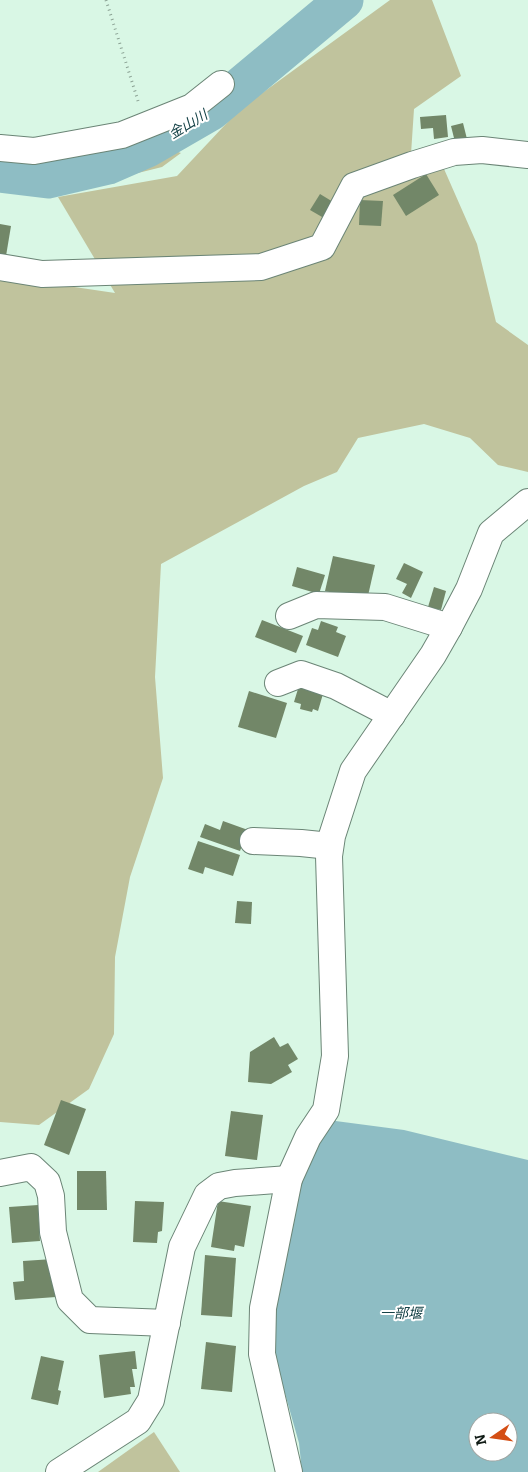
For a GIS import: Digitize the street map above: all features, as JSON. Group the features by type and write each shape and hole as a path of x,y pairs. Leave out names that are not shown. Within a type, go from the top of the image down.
{"street":[{"path":"0,148 34,151 122,135 192,107 221,84"},
{"path":"0,267 42,274 261,267 322,247 354,186 454,152 482,150 528,155"},
{"path":"289,1472 262,1354 263,1308 288,1179 308,1137 326,1110 335,1056 329,856 332,836 353,771 433,655 469,590 490,533 528,502"},
{"path":"289,616 316,606 385,607 449,627"},
{"path":"278,683 301,674 336,686 392,715"},
{"path":"254,841 330,846"},
{"path":"0,1173 31,1167 47,1182 51,1196 54,1232 70,1300 90,1320 167,1323"},
{"path":"59,1472 138,1421 151,1400 182,1247 207,1195 219,1186 288,1179"}],"path":[{"path":"106,0 146,126"}],"green space":[{"path":"390,0 432,0 461,76 414,109 411,154 437,153 477,244 496,322 528,345 528,472 498,465 470,438 424,424 358,438 337,472 304,486 161,564 155,677 163,778 130,877 115,957 114,1034 89,1089 39,1125 0,1122 0,276 115,293 58,197 177,176 239,110"},
{"path":"125,144 165,147 181,153 162,167 110,180 38,188 0,185 0,162 22,167 77,158"},
{"path":"154,1432 180,1472 98,1472"}],"water":[{"name":"一部堰","path":"328,1120 404,1130 528,1160 528,1472 302,1472 299,1443 273,1351 273,1306 302,1170"}],"building":[{"path":"446,115 448,137 434,139 433,128 421,129 420,117"},
{"path":"463,123 467,139 455,142 451,126"},
{"path":"426,174 439,195 406,216 393,195"},
{"path":"320,194 338,205 329,221 310,210"},
{"path":"360,200 383,201 381,226 359,225"},
{"path":"0,224 11,226 6,256 0,255"},
{"path":"333,556 375,565 367,600 325,591"},
{"path":"404,563 423,572 411,598 402,593 407,584 396,579"},
{"path":"297,567 325,575 319,594 292,586"},
{"path":"434,587 446,591 441,610 428,607"},
{"path":"262,620 303,636 296,653 255,637"},
{"path":"321,621 338,627 336,632 346,636 338,657 306,645 312,628 318,630"},
{"path":"301,679 325,687 318,711 313,709 312,712 300,709 301,704 294,702"},
{"path":"249,691 287,703 276,738 238,727"},
{"path":"223,821 248,830 240,851 200,837 205,824 220,830"},
{"path":"198,841 240,855 233,876 205,867 203,874 188,869"},
{"path":"237,901 252,902 251,924 235,923"},
{"path":"274,1037 280,1047 288,1043 298,1059 288,1065 292,1072 271,1084 248,1082 250,1052"},
{"path":"61,1100 86,1109 69,1155 44,1145"},
{"path":"231,1111 263,1115 257,1160 225,1156"},
{"path":"77,1171 106,1171 107,1210 77,1210"},
{"path":"135,1201 164,1202 162,1231 158,1232 157,1243 133,1242"},
{"path":"218,1201 251,1206 244,1247 235,1245 234,1251 211,1247"},
{"path":"38,1205 40,1241 12,1243 9,1207"},
{"path":"205,1255 236,1258 232,1317 201,1315"},
{"path":"53,1259 56,1297 15,1300 13,1282 24,1281 23,1261"},
{"path":"206,1342 236,1346 232,1392 201,1389"},
{"path":"135,1351 137,1369 132,1369 135,1387 130,1387 131,1394 104,1398 99,1355"},
{"path":"41,1356 64,1361 58,1390 61,1391 58,1405 31,1399"}],"waterway":[{"name":"金山川","path":"0,173 48,179 108,165 147,148 211,111 344,0"}]}
